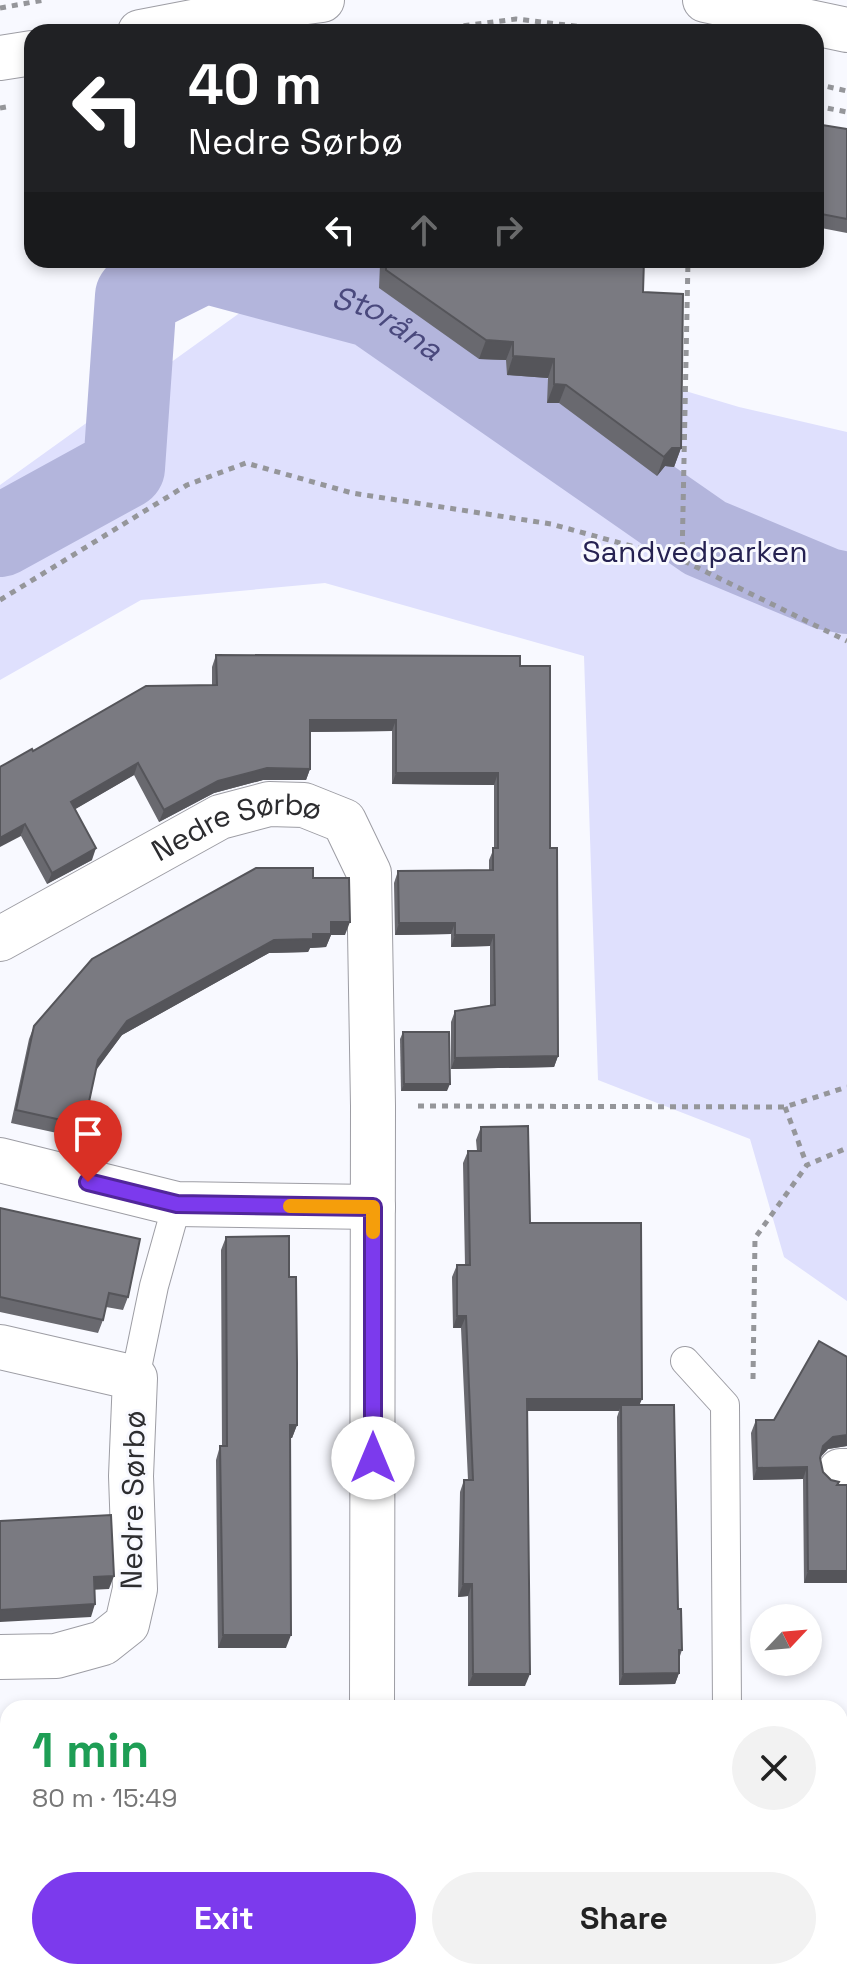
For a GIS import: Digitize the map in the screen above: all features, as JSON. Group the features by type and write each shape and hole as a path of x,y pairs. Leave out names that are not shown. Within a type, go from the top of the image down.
{"street":[{"path":"182,24 322,0"},
{"path":"705,0 819,24"},
{"path":"795,0 847,6"},
{"path":"824,25 847,30"},
{"path":"0,58 24,54"},
{"name":"Nedre Sørbø","path":"0,939 220,817 269,804 304,805 344,821 369,873 373,1106 372,1700"},
{"path":"0,1160 177,1204 373,1207"},
{"name":"Nedre Sørbø","path":"0,1347 135,1378 131,1476 135,1589 127,1624 103,1643 56,1656 0,1657"}],"lane":[{"path":"135,1378 154,1286 177,1204"},
{"path":"685,1361 725,1405 727,1700"}],"path":[{"path":"0,8 44,0"},
{"path":"478,24 516,19 558,24"},
{"path":"824,86 847,91"},
{"path":"824,108 847,112"},
{"path":"682,560 688,268"},
{"path":"0,600 187,485 246,463 352,493 551,524 682,560 847,641"},
{"path":"373,1106 785,1107 847,1087"},
{"path":"785,1107 807,1165"},
{"path":"725,1434 753,1423 755,1238 807,1165 847,1148"}],"green space":[{"name":"Sandvedparken","path":"294,274 739,407 847,432 847,1301 784,1257 750,1139 598,1080 584,656 325,583 141,600 0,680 0,485"}],"building":[{"path":"824,125 847,129 847,219 824,215"},
{"path":"644,268 643,292 683,294 681,448 672,448 664,457 566,385 554,384 554,359 513,356 513,342 486,340 386,270"},
{"path":"216,655 520,656 520,666 550,666 550,848 557,848 558,1056 455,1058 455,1011 495,1005 494,935 455,935 455,923 399,923 398,871 493,870 493,848 498,848 498,773 396,773 396,720 310,720 310,769 267,768 218,781 164,810 138,763 71,802 96,848 52,873 25,824 0,838 0,767 146,686 217,685"},
{"path":"256,868 313,868 313,878 349,878 350,922 331,922 331,934 313,934 313,939 274,940 127,1021 98,1060 84,1125 16,1110 34,1026 92,959"},
{"path":"403,1032 449,1032 450,1084 404,1084"},
{"path":"528,1126 530,1223 641,1223 642,1399 527,1399 530,1674 473,1674 472,1584 463,1584 464,1480 473,1480 466,1316 457,1316 457,1265 470,1265 468,1151 481,1151 481,1127"},
{"path":"0,1208 140,1239 128,1297 109,1293 103,1320 0,1297"},
{"path":"289,1236 289,1277 296,1277 297,1363 297,1425 290,1425 291,1635 223,1635 220,1446 227,1446 226,1237"},
{"path":"819,1341 847,1357 847,1435 833,1437 823,1446 820,1458 823,1472 831,1480 839,1482 837,1485 847,1485 847,1571 808,1571 807,1467 757,1468 756,1420 774,1420"},
{"path":"621,1405 674,1405 678,1609 681,1609 682,1650 679,1650 679,1673 623,1674"},
{"path":"111,1515 114,1576 94,1577 95,1604 0,1610 0,1521"}],"waterway":[{"name":"Storåna","path":"0,536 124,468 136,296 192,268"},
{"name":"Storåna","path":"227,268 373,307 705,538 827,589 847,593"}],"slow traffic":[{"path":"290,1206 373,1207 373,1232"}],"route":[{"path":"88,1182 177,1204 373,1207 373,1458"}]}
